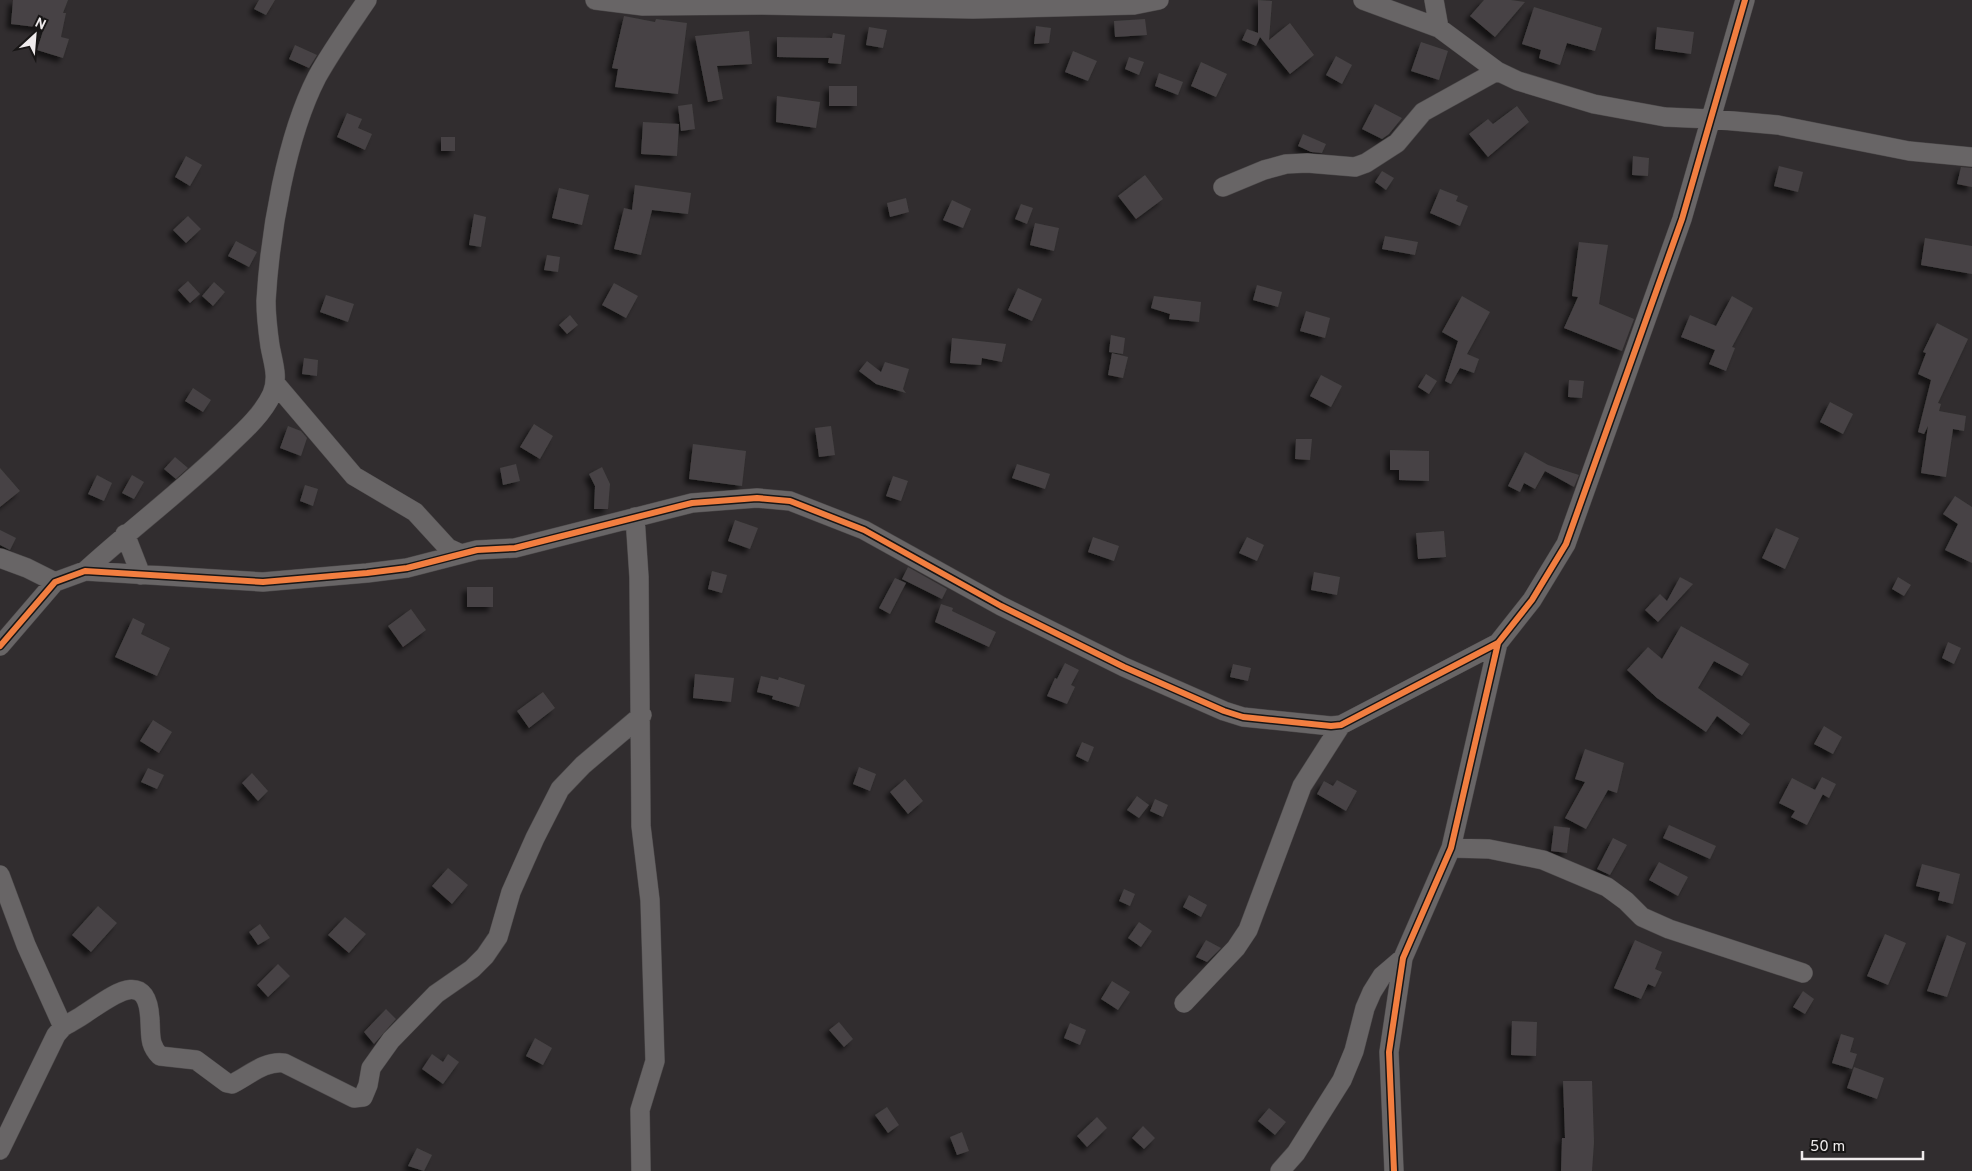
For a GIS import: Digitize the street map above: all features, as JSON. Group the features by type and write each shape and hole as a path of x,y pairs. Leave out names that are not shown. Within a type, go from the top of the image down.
{"street":[{"path":"0,646 55,582 85,571 125,534 196,477 247,428 271,395 275,383 276,370 270,346 266,303 271,248 282,183 298,126 316,78 367,0"},
{"path":"595,0 643,6 822,3 974,9 1134,5 1158,0"},
{"path":"1364,0 1439,28 1498,71 1518,81 1594,104 1665,117 1711,118 1778,125 1909,151 1972,157"},
{"path":"1434,0 1439,28"},
{"path":"85,571 262,582 367,574 407,568 477,550 515,548 692,503 757,498 790,501 864,530 951,581 1124,667 1224,711 1243,717 1331,726 1341,725 1498,643 1532,600 1566,544 1682,219 1745,0"},
{"path":"1223,187 1264,170 1286,164 1307,163 1355,167 1366,163 1393,147 1422,112 1498,71"},
{"path":"275,383 354,476 415,512 448,548 461,554"},
{"path":"635,518 640,577 641,826 650,900 655,1061 640,1110 640,1171"},
{"path":"125,534 140,575"},
{"path":"0,558 27,568 55,582"},
{"path":"1394,1171 1390,1052 1403,958 1451,848 1498,643"},
{"path":"0,1150 56,1035 63,1027 117,992 128,988 136,990 143,995 149,1007 150,1044 160,1056 196,1060 227,1083 232,1084 269,1064 276,1062 284,1063 354,1098 362,1097 368,1085 371,1068 391,1040 436,994 472,969 485,956 498,937 512,892 535,838 560,789 583,765 642,715"},
{"path":"1184,1003 1236,948 1248,930 1302,786 1341,725"},
{"path":"1451,848 1489,849 1543,860 1606,887 1626,901 1642,917 1669,929 1803,973"},
{"path":"0,875 26,945 63,1027"},
{"path":"1280,1171 1296,1153 1342,1080 1354,1051 1365,1008 1372,992 1382,976 1403,958"}],"building":[{"path":"13,0 68,0 63,13 66,13 61,37 69,39 63,58 37,50 44,28 11,24"},
{"path":"259,0 275,0 266,15 254,9"},
{"path":"1258,0 1272,1 1269,40 1290,23 1314,55 1290,74 1260,37 1256,46 1242,40 1247,29 1258,33"},
{"path":"1484,0 1525,2 1495,37 1470,16"},
{"path":"1534,7 1602,28 1595,51 1567,43 1560,65 1539,58 1541,50 1522,44"},
{"path":"624,16 655,22 656,19 687,23 678,94 615,87 618,69 612,68"},
{"path":"1145,19 1147,35 1115,37 1114,21"},
{"path":"1036,26 1051,28 1049,43 1034,44"},
{"path":"869,27 887,30 883,48 866,45"},
{"path":"1657,27 1694,32 1691,54 1655,49"},
{"path":"749,31 752,64 717,66 723,99 708,102 695,36"},
{"path":"833,33 845,35 841,64 828,63 829,58 777,57 777,37 832,38"},
{"path":"1421,42 1448,51 1439,80 1411,71"},
{"path":"295,45 317,55 309,68 289,59"},
{"path":"1073,51 1097,61 1088,81 1065,72"},
{"path":"1336,56 1352,65 1342,84 1326,75"},
{"path":"1129,57 1144,62 1139,75 1125,69"},
{"path":"1201,62 1227,74 1216,97 1191,86"},
{"path":"1159,73 1183,82 1178,95 1155,86"},
{"path":"829,86 857,86 857,106 829,106"},
{"path":"777,96 820,102 816,128 776,122"},
{"path":"692,104 695,129 681,131 678,106"},
{"path":"1375,104 1402,118 1389,134 1382,139 1362,129"},
{"path":"1517,106 1529,122 1488,157 1469,134 1488,119 1493,124"},
{"path":"347,113 362,119 358,128 372,134 365,150 337,137"},
{"path":"643,122 679,124 677,156 641,154"},
{"path":"1303,134 1326,144 1322,153 1311,152 1298,146"},
{"path":"441,137 455,137 455,151 441,151"},
{"path":"186,156 202,165 190,186 175,177"},
{"path":"1633,156 1649,158 1648,176 1632,175"},
{"path":"1779,166 1803,172 1798,192 1774,186"},
{"path":"1961,167 1972,168 1972,187 1957,184"},
{"path":"1382,171 1394,178 1386,190 1375,182"},
{"path":"1145,175 1163,199 1136,219 1118,196"},
{"path":"635,185 691,193 688,214 652,210 641,255 614,249 624,208 632,210"},
{"path":"559,188 589,195 582,225 552,218"},
{"path":"1440,189 1458,196 1456,201 1468,206 1460,226 1430,213"},
{"path":"906,198 909,212 890,217 887,203"},
{"path":"952,200 971,209 963,228 943,220"},
{"path":"1021,204 1033,208 1027,224 1015,219"},
{"path":"474,214 486,217 481,247 469,245"},
{"path":"188,216 201,229 186,243 173,230"},
{"path":"1035,223 1059,228 1054,251 1030,245"},
{"path":"1385,236 1418,242 1415,255 1382,249"},
{"path":"1925,238 1972,246 1972,274 1921,265"},
{"path":"236,241 257,252 249,267 228,256"},
{"path":"1579,242 1608,245 1599,304 1634,319 1622,351 1564,328 1578,297 1572,296"},
{"path":"547,255 560,257 558,272 544,270"},
{"path":"188,281 200,294 190,303 178,290"},
{"path":"214,282 225,292 213,306 202,296"},
{"path":"614,283 638,296 626,318 602,305"},
{"path":"1257,285 1282,292 1278,307 1253,300"},
{"path":"1018,288 1042,299 1032,321 1008,310"},
{"path":"326,295 354,304 348,322 320,312"},
{"path":"1154,296 1201,302 1199,322 1169,319 1170,314 1151,308"},
{"path":"1462,296 1490,312 1467,354 1479,359 1474,373 1460,368 1451,384 1445,381 1458,341 1442,332"},
{"path":"1732,296 1753,308 1732,347 1735,348 1726,371 1709,364 1715,350 1681,337 1690,315 1716,326"},
{"path":"1306,311 1330,318 1325,338 1300,331"},
{"path":"570,315 578,325 567,334 559,325"},
{"path":"1937,323 1968,339 1938,403 1941,404 1939,411 1966,416 1964,431 1953,429 1946,477 1921,473 1928,426 1924,434 1918,432 1931,380 1918,374 1926,353 1923,352"},
{"path":"1111,335 1125,338 1123,354 1109,352"},
{"path":"952,338 1006,344 1002,362 982,358 981,365 950,363"},
{"path":"1112,353 1128,357 1123,378 1108,375"},
{"path":"304,358 318,360 317,376 302,374"},
{"path":"867,361 881,372 885,362 909,369 903,389 906,393 876,384 859,371"},
{"path":"1426,374 1437,381 1429,394 1418,387"},
{"path":"1321,375 1342,386 1331,407 1310,396"},
{"path":"1569,380 1584,381 1582,398 1568,397"},
{"path":"193,388 211,400 203,412 185,401"},
{"path":"1830,402 1853,414 1843,434 1820,422"},
{"path":"534,424 553,436 540,459 520,447"},
{"path":"288,426 301,431 307,438 301,456 280,448"},
{"path":"831,426 835,455 819,457 815,428"},
{"path":"1296,439 1312,439 1310,460 1295,459"},
{"path":"693,444 746,451 742,486 689,479"},
{"path":"1390,450 1429,451 1429,481 1399,480 1399,470 1390,470"},
{"path":"1525,452 1548,465 1579,475 1574,487 1545,471 1535,489 1524,483 1520,492 1508,486"},
{"path":"175,457 188,468 176,479 164,469"},
{"path":"516,464 520,481 503,485 500,468"},
{"path":"1017,464 1050,474 1045,489 1012,478"},
{"path":"602,467 610,484 608,509 594,509 595,486 589,474"},
{"path":"0,468 20,491 0,507"},
{"path":"97,475 112,483 104,501 88,494"},
{"path":"132,475 144,482 134,499 122,493"},
{"path":"893,476 908,481 901,501 886,496"},
{"path":"305,485 318,489 313,506 300,501"},
{"path":"1955,496 1972,507 1972,563 1945,550 1958,524 1943,514"},
{"path":"735,520 758,528 750,549 728,541"},
{"path":"1776,528 1799,538 1785,569 1762,558"},
{"path":"0,530 16,538 10,550 0,545"},
{"path":"1444,531 1446,557 1418,559 1416,533"},
{"path":"1093,537 1119,546 1114,561 1088,552"},
{"path":"1247,537 1264,545 1257,561 1239,553"},
{"path":"908,567 947,589 942,599 902,579"},
{"path":"712,571 727,575 722,593 708,589"},
{"path":"1314,572 1340,577 1337,595 1311,590"},
{"path":"1680,577 1693,584 1658,622 1645,610 1660,594 1667,601"},
{"path":"1898,577 1911,585 1904,596 1892,589"},
{"path":"895,578 906,583 890,614 879,608"},
{"path":"467,587 493,587 493,607 467,607"},
{"path":"941,604 953,608 952,611 996,632 989,647 935,622"},
{"path":"411,609 426,630 403,647 388,626"},
{"path":"133,618 145,624 141,634 170,648 157,676 115,657"},
{"path":"1681,626 1749,664 1742,676 1714,661 1698,688 1750,724 1742,735 1717,716 1706,732 1657,698 1627,670 1648,647 1662,659"},
{"path":"1948,642 1961,648 1954,664 1942,658"},
{"path":"1065,663 1079,670 1071,685 1075,687 1067,704 1047,696 1055,678 1057,679"},
{"path":"1233,664 1251,668 1248,681 1230,677"},
{"path":"695,674 734,678 731,702 693,698"},
{"path":"761,676 778,680 779,677 805,685 799,707 772,699 773,696 757,692"},
{"path":"543,692 555,708 529,728 517,711"},
{"path":"153,720 172,732 159,753 140,741"},
{"path":"1824,726 1842,737 1833,754 1814,744"},
{"path":"1082,742 1094,747 1088,762 1076,756"},
{"path":"1585,749 1624,763 1617,793 1608,790 1586,829 1565,818 1585,782 1575,779"},
{"path":"859,767 876,774 870,791 853,784"},
{"path":"148,768 164,775 157,789 141,782"},
{"path":"252,773 268,791 258,801 242,783"},
{"path":"1822,777 1836,784 1829,798 1815,790"},
{"path":"1792,778 1823,794 1807,825 1791,817 1795,811 1779,803"},
{"path":"905,779 923,801 908,814 890,792"},
{"path":"1337,780 1357,791 1346,811 1317,794 1324,781 1333,786"},
{"path":"1137,796 1149,805 1139,818 1127,810"},
{"path":"1155,799 1168,805 1163,817 1150,811"},
{"path":"1669,825 1716,846 1710,859 1663,838"},
{"path":"1554,826 1570,828 1567,853 1551,851"},
{"path":"1613,838 1627,845 1610,875 1597,869"},
{"path":"1659,862 1688,877 1678,896 1649,880"},
{"path":"1922,864 1960,874 1953,904 1938,900 1940,892 1916,886"},
{"path":"448,868 468,885 452,904 432,886"},
{"path":"1124,889 1135,894 1130,906 1119,901"},
{"path":"1189,895 1207,905 1201,917 1183,907"},
{"path":"98,906 117,923 91,952 72,935"},
{"path":"345,917 366,934 349,953 328,935"},
{"path":"1139,922 1152,931 1141,947 1128,938"},
{"path":"260,924 270,938 258,945 249,932"},
{"path":"1885,934 1906,943 1888,985 1867,976"},
{"path":"1947,935 1966,943 1947,997 1927,991"},
{"path":"1206,940 1221,948 1207,962 1196,957"},
{"path":"1635,940 1662,952 1655,969 1662,972 1655,987 1648,984 1641,999 1614,988"},
{"path":"278,964 290,976 268,997 257,985"},
{"path":"1112,981 1130,992 1118,1010 1101,999"},
{"path":"1803,991 1814,999 1805,1014 1793,1007"},
{"path":"386,1009 396,1019 374,1044 364,1032"},
{"path":"1512,1021 1537,1022 1536,1056 1511,1055"},
{"path":"839,1022 853,1039 844,1047 829,1030"},
{"path":"1070,1023 1086,1030 1080,1045 1064,1038"},
{"path":"1841,1034 1854,1038 1850,1052 1857,1054 1852,1069 1832,1063"},
{"path":"535,1038 552,1048 543,1065 526,1056"},
{"path":"432,1054 443,1062 448,1054 459,1062 443,1084 422,1069"},
{"path":"1854,1067 1884,1078 1877,1099 1847,1088"},
{"path":"1563,1081 1592,1081 1594,1142 1592,1171 1561,1171 1562,1138 1565,1138"},
{"path":"887,1107 899,1125 888,1133 875,1115"},
{"path":"1269,1108 1286,1122 1275,1135 1258,1121"},
{"path":"1097,1117 1107,1128 1087,1147 1077,1136"},
{"path":"1143,1126 1155,1138 1144,1149 1132,1138"},
{"path":"962,1132 969,1151 957,1155 950,1137"},
{"path":"417,1148 432,1155 424,1171 408,1166"}],"cycle path":[{"path":"1394,1171 1389,1052 1403,958 1451,848 1498,643 1532,600 1566,544 1682,219 1745,0"},
{"path":"0,646 55,582 85,571 263,582 367,573 407,568 477,550 515,548 692,503 757,498 790,501 864,530 1001,606 1124,667 1224,711 1243,717 1331,726 1341,725 1498,643"}]}
